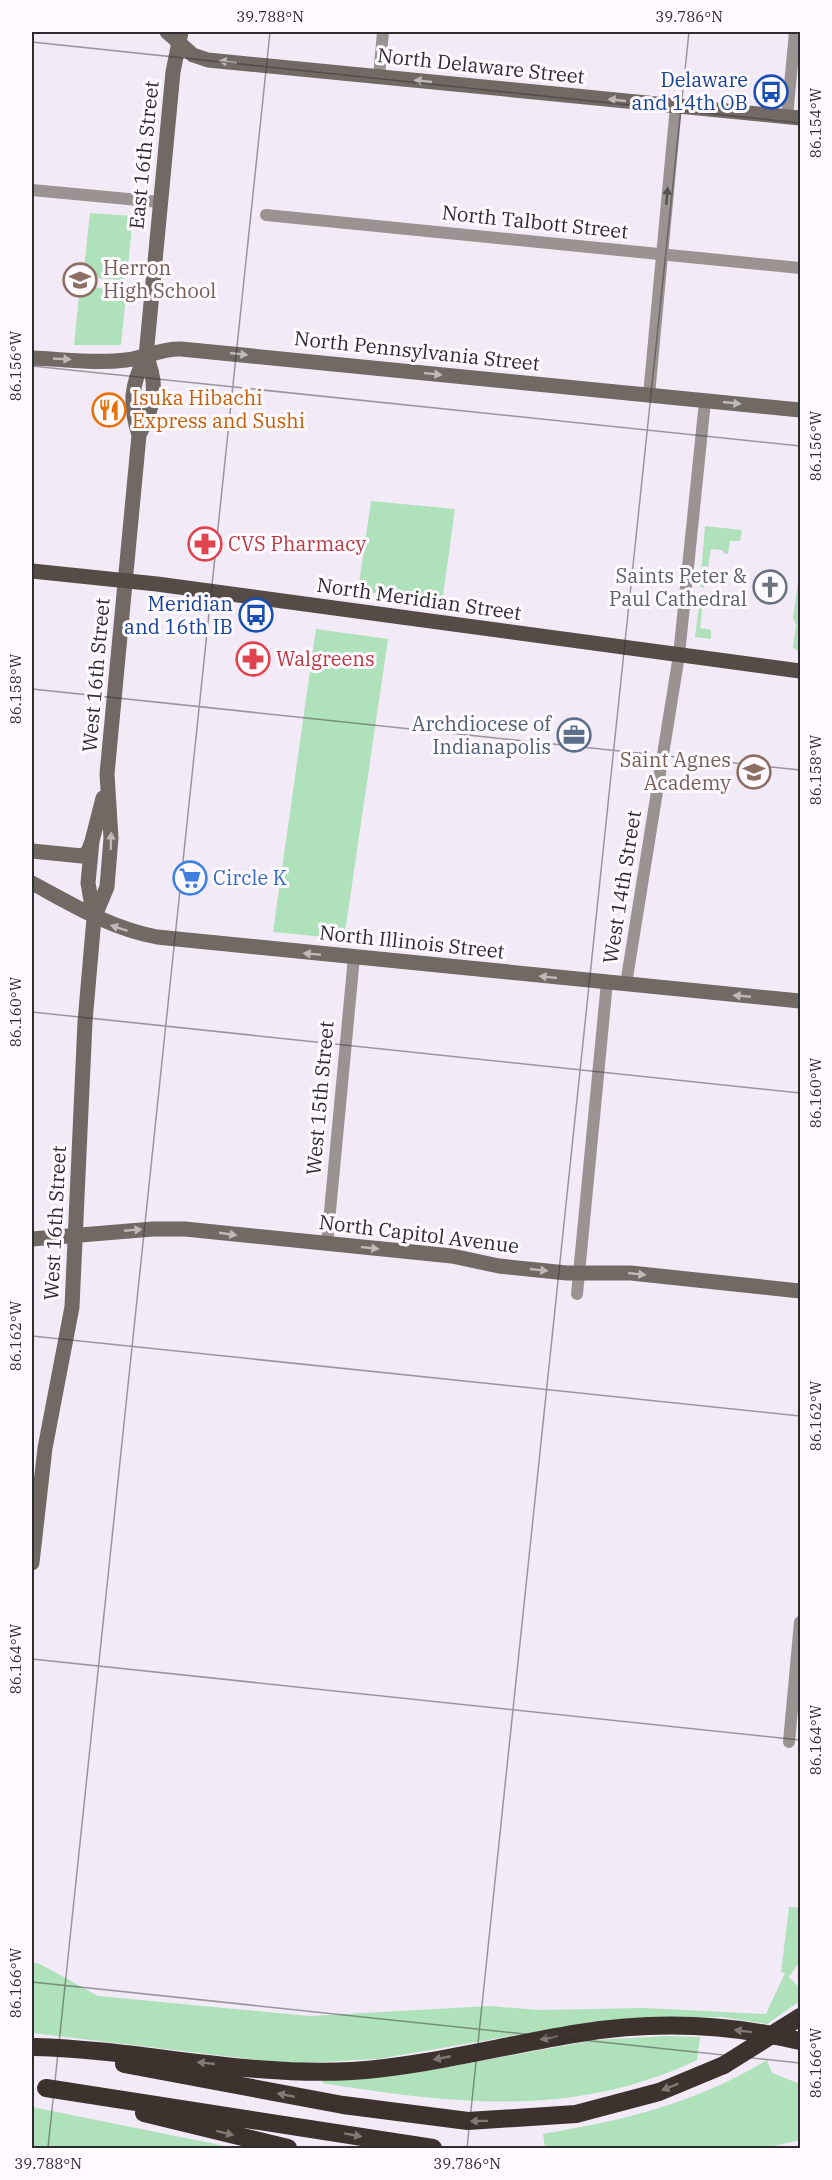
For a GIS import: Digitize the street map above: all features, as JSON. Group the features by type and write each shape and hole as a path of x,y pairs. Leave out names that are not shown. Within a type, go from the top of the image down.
{"highway":[{"path":"33,2047 342,2105 468,2121 576,2115 659,2092 724,2065 801,2018"},
{"path":"33,2047 86,2048 251,2068 327,2071 390,2067 620,2028 710,2028 801,2041"},
{"path":"39,2087 288,2148"},
{"path":"39,2087 433,2148"}],"main road":[{"name":"North Delaware Street","path":"166,32 180,37 193,55 208,60 794,118"},
{"name":"East 16th Street","path":"126,581 139,435 132,412 135,376 146,356 173,72 180,37"},
{"name":"North Pennsylvania Street","path":"32,358 118,361 146,356 162,349 181,349 801,410"},
{"name":"North Meridian Street","path":"32,571 126,581 801,671"},
{"name":"West 16th Street","path":"32,1563 45,1448 71,1318 78,1235 85,1030 94,918 88,883 93,841 107,774 126,581"},
{"name":"West 16th Street","path":"94,918 107,887 111,838 107,774"},
{"path":"32,851 82,855 88,852 93,841"},
{"name":"North Illinois Street","path":"32,883 94,918 118,928 166,939 801,1001"},
{"name":"North Capitol Avenue","path":"32,1239 169,1228 452,1256 499,1266 579,1274 631,1273 801,1291"}],"street":[{"path":"379,76 383,32"},
{"path":"794,118 795,32"},
{"path":"649,395 676,106"},
{"path":"32,190 160,202"},
{"name":"North Talbott Street","path":"266,215 801,268"},
{"name":"West 14th Street","path":"626,984 679,655 705,401"},
{"name":"West 15th Street","path":"327,1243 354,957"},
{"name":"West 14th Street","path":"577,1294 607,982"},
{"path":"789,1742 801,1622"}],"green space":[{"path":"90,213 133,216 127,277 123,277 123,280 83,277"},
{"path":"80,286 123,290 122,295 126,295 121,345 74,345"},
{"path":"371,501 455,509 442,603 358,591"},
{"path":"705,526 742,530 740,541 730,541 728,554 723,553 723,550 711,549 704,588 700,586"},
{"path":"799,576 800,652 793,648 796,625 793,618"},
{"path":"701,592 704,594 700,628 711,630 711,639 695,637"},
{"path":"316,629 388,639 344,939 273,932"},
{"path":"789,1907 800,1908 800,1961 789,1977 800,1988 800,2001 767,2024 721,2017 592,2022 378,2059 300,2063 32,2033 32,1963 38,1963 98,1996 310,2016 490,2006 539,2010 645,2008 766,2014 785,1973 781,1972"},
{"path":"667,2036 700,2037 697,2060 651,2079 604,2091 558,2099 465,2101 418,2097 322,2083 323,2078 420,2072 595,2040"},
{"path":"767,2060 772,2073 800,2084 800,2140 765,2148 545,2148 543,2134 630,2116 686,2099 741,2075"},
{"path":"32,2107 235,2148 32,2148"}],"place":[{"name":"Delaware and 14th OB","path":"771,92"},
{"name":"Herron High School","path":"80,280"},
{"name":"Isuka Hibachi Express and Sushi","path":"109,410"},
{"name":"CVS Pharmacy","path":"205,544"},
{"name":"Saints Peter & Paul Cathedral","path":"770,587"},
{"name":"Meridian and 16th IB","path":"256,615"},
{"name":"Walgreens","path":"253,659"},
{"name":"Archdiocese of Indianapolis","path":"574,735"},
{"name":"Saint Agnes Academy","path":"754,772"},
{"name":"Circle K","path":"190,878"}]}
